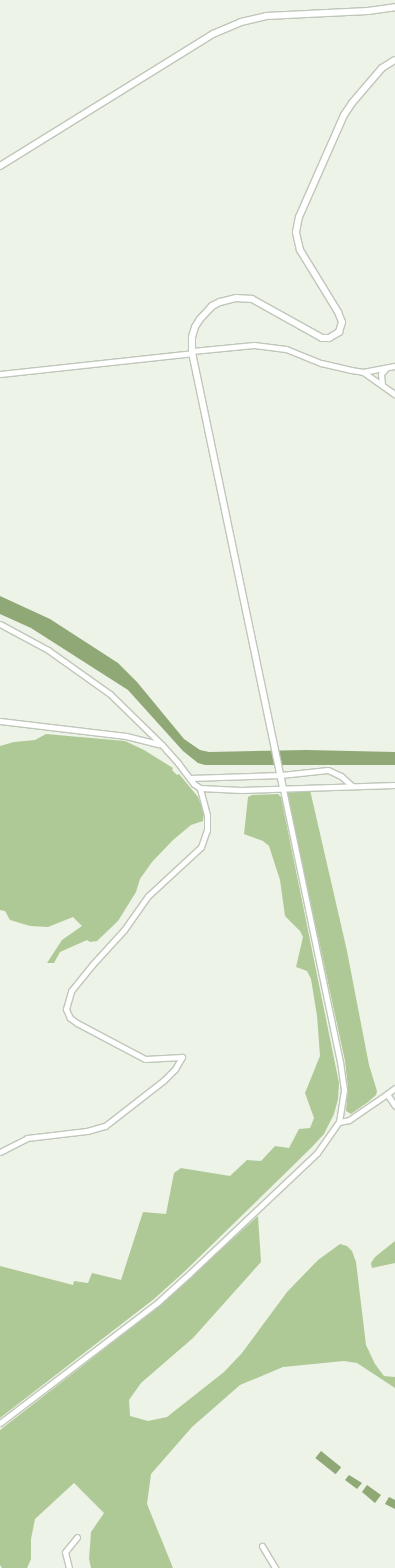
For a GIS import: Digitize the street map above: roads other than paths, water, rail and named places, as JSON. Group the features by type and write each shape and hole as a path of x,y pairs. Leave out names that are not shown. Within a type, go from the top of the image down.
{"street":[{"path":"0,166 213,34 241,22 266,16 368,12 395,8"},
{"path":"0,1423 163,1297 317,1153 340,1122 344,1090 340,1062 192,352 192,337 200,319 212,306 220,302 236,298 252,299 259,302 322,338 329,338 339,332 342,322 338,312 300,250 296,232 299,217 344,115 352,103 382,68 395,60"},
{"path":"0,374 244,345 275,346 321,363 363,372 395,366"},
{"path":"382,385 381,374 386,368"},
{"path":"363,372 395,394"},
{"path":"0,624 48,650 110,694 162,744 194,784 200,788 241,790 395,785"},
{"path":"0,721 126,736 162,744"},
{"path":"190,778 281,775 328,770 340,776 352,786"},
{"path":"0,1152 27,1138 87,1131 105,1126 164,1080 175,1069 182,1057 145,1059 77,1023 70,1018 66,1009 71,991 76,984 124,930 148,896 201,847 207,830 207,815 200,788"},
{"path":"340,1122 349,1120 395,1088"},
{"path":"387,1094 395,1106"},
{"path":"69,1568 65,1552 77,1537"},
{"path":"262,1546 275,1568"}]}
